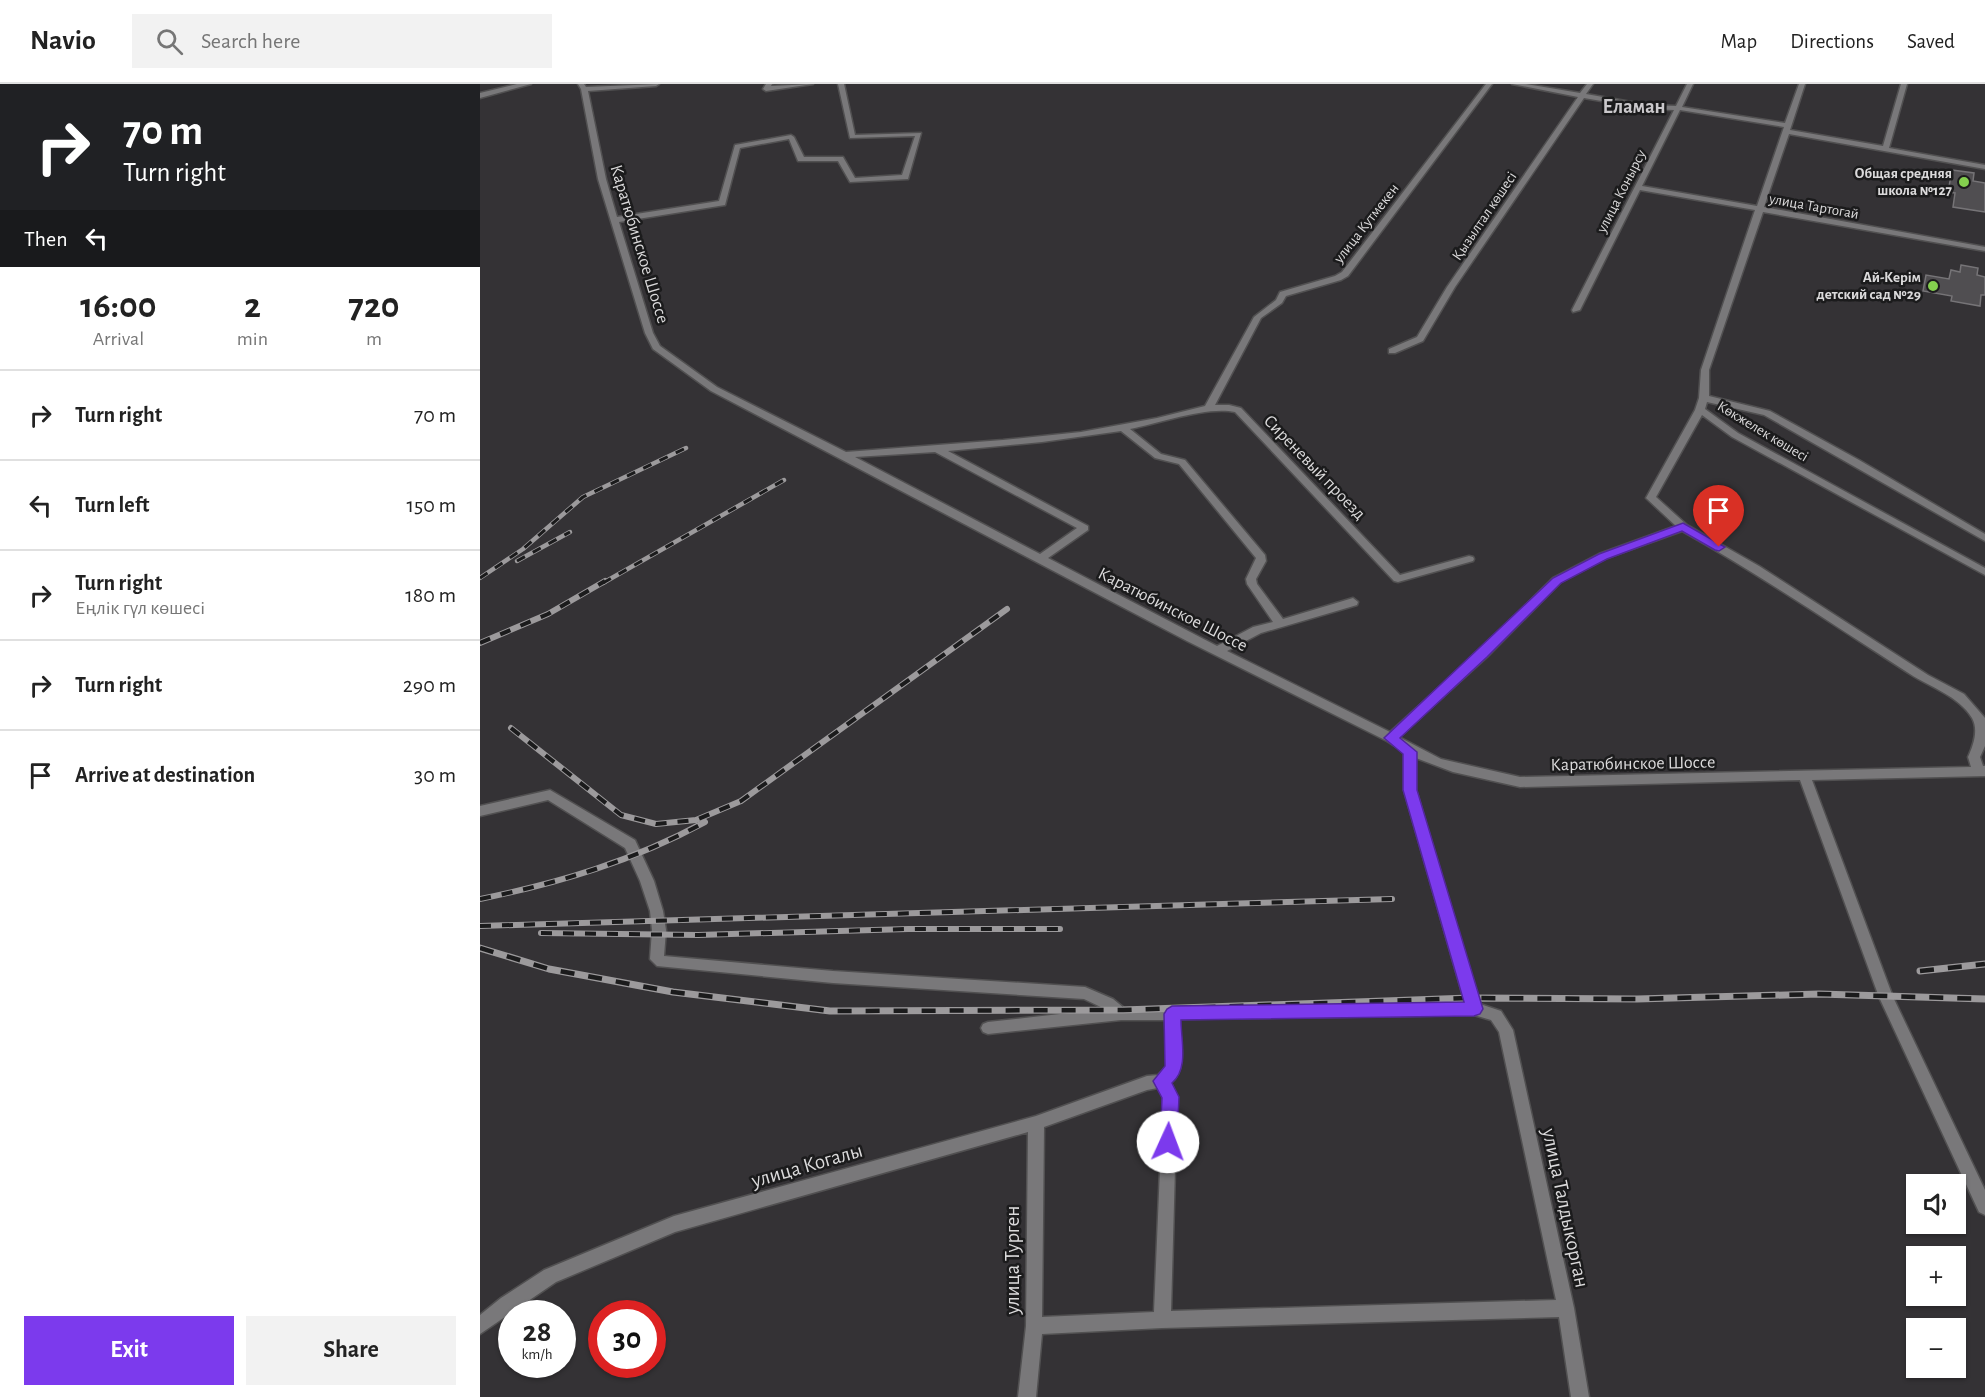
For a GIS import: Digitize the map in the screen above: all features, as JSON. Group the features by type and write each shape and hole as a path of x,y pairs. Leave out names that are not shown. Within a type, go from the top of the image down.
{"main road":[{"path":"480,96 527,84"}],"street":[{"path":"582,87 656,84"},
{"path":"769,84 766,89 810,84"},
{"path":"614,220 722,203 737,146 791,137 801,159 840,159 853,180 905,177 919,134 852,137 841,84"},
{"name":"улица Кутмекен","path":"1208,410 1258,317 1279,301 1283,294 1345,274 1489,84"},
{"path":"1515,84 1648,107 1678,108 1786,128 1885,150 1985,167"},
{"name":"Қызылтал көшесі","path":"1392,351 1420,339 1451,287 1590,84"},
{"name":"улица Конырсу","path":"1576,310 1690,84"},
{"name":"Көкжелек көшесі","path":"1802,84 1706,370 1704,398 1700,410 1736,435 1985,572"},
{"path":"1885,150 1904,84"},
{"name":"Каратюбинское Шоссе","path":"582,87 602,179 649,333 656,347 714,389 1218,651 1391,738 1410,752 1460,770 1520,782 1982,771"},
{"name":"улица Тартогай","path":"1638,187 1985,249"},
{"path":"1704,398 1767,413 1985,538"},
{"name":"Сиреневый проезд","path":"845,456 1088,435 1227,408 1239,411 1398,579 1469,559"},
{"path":"1700,410 1651,498 1683,527 1755,568 1924,678 1960,697 1979,718 1981,742 1974,757 1982,771"},
{"path":"1123,428 1158,456 1182,462 1260,557 1261,561 1251,579 1252,584 1280,623"},
{"path":"937,448 1084,528 1040,559"},
{"path":"1391,738 1483,654 1557,580 1603,556 1683,527"},
{"path":"1218,651 1257,630 1353,602"},
{"path":"987,1028 1121,1014 1474,1009 1410,790 1410,752"},
{"path":"1805,777 1886,997 1985,1207"},
{"path":"480,811 550,795 630,844 637,856 656,911 658,920 657,959 662,962 1085,993 1108,1003 1121,1014"},
{"name":"улица Талдыкорган","path":"1474,1009 1496,1015 1506,1029 1566,1308 1580,1397"},
{"path":"1162,1320 1170,1097 1162,1081 1172,1073 1174,1066 1172,1014"},
{"name":"улица Когалы","path":"480,1326 507,1304 550,1276 674,1224 1036,1123 1147,1083 1162,1081"},
{"name":"улица Турген","path":"1027,1397 1034,1326 1036,1123"},
{"path":"1034,1326 1566,1308"}],"building":[{"path":"1952,170 1974,173 1973,181 1985,183 1985,212 1953,207 1955,193 1948,192"},
{"name":"Ай-Керім детский сад №29","path":"1961,265 1978,268 1977,275 1985,277 1985,295 1981,295 1980,306 1951,301 1952,296 1923,291 1926,275 1949,279 1951,270 1960,272"}],"railway":[{"path":"480,578 523,549 583,497 686,448"},
{"path":"603,583 784,480"},
{"path":"517,561 570,532"},
{"path":"480,643 548,614 605,581"},
{"path":"511,728 621,815 656,824 696,820 741,801 1007,609"},
{"path":"480,899 538,886 595,869 651,848 705,822"},
{"path":"480,926 1392,899"},
{"path":"541,933 698,935 908,929 1060,929"},
{"path":"480,948 549,969 673,992 830,1011 1123,1010 1470,998 1637,999 1819,994 1985,999"},
{"path":"1920,971 1985,964"}],"place":[{"name":"Общая средняя школа №127","path":"1964,182"},
{"name":"Ай-Керім детский сад №29","path":"1933,286"}],"district":[{"name":"Еламан","path":"1634,106"}],"route":[{"path":"1168,1142 1170,1097 1162,1081 1172,1073 1174,1066 1172,1014 1474,1009 1410,790 1410,752 1391,738 1483,654 1557,580 1603,556 1683,527 1719,547"}]}
